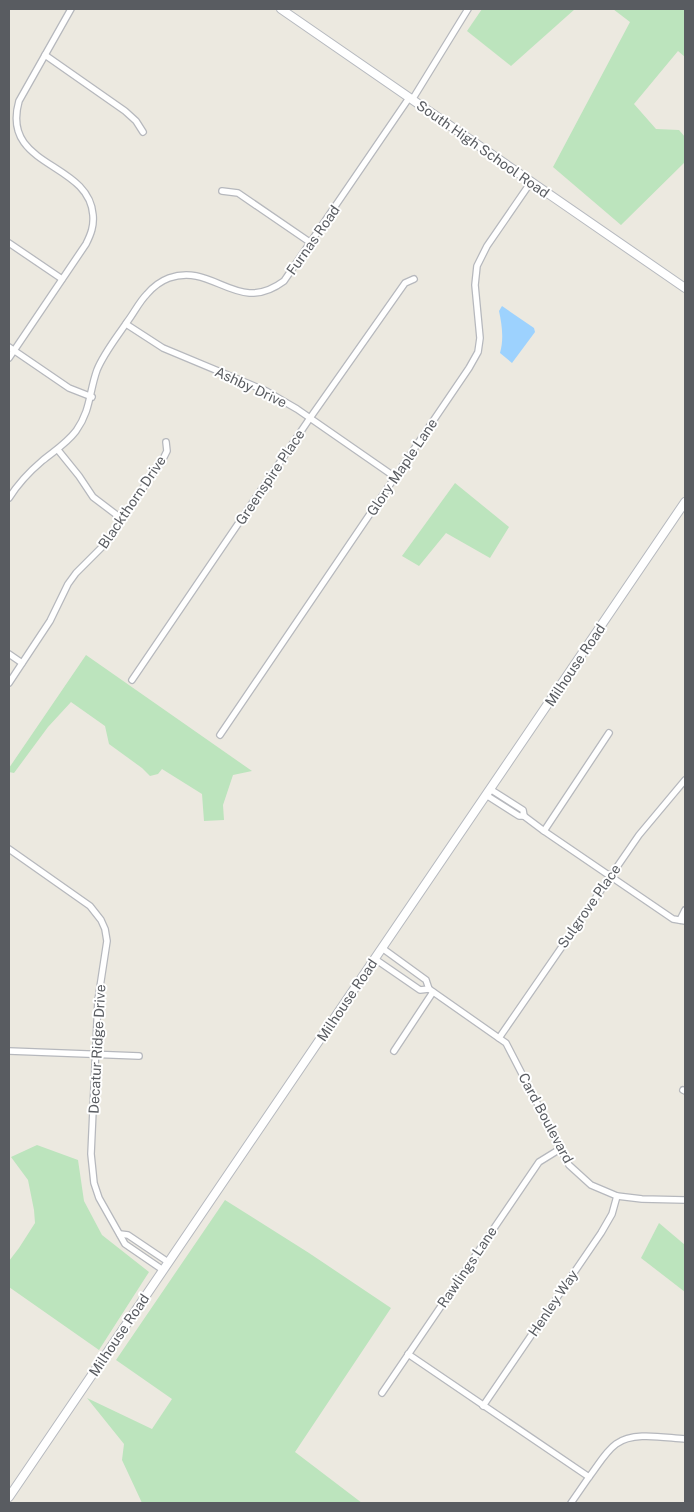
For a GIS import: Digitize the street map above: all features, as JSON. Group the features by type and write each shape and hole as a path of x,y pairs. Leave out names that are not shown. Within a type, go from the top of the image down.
{"street":[{"path":"9,358 11,349 62,279 90,237 93,229 90,201 83,190 28,149 18,131 16,119 20,101 72,9"},
{"name":"South High School Road","path":"281,9 685,288"},
{"name":"Furnas Road","path":"9,498 32,470 58,450 77,429 92,397 98,370 104,356 147,294 163,281 186,275 201,277 247,294 268,291 284,281 410,99 468,9"},
{"path":"45,55 125,111 136,121 143,132"},
{"name":"Glory Maple Lane","path":"220,735 478,352 480,338 475,285 477,266 487,246 531,182"},
{"path":"222,191 238,194 311,243"},
{"path":"9,243 62,279"},
{"name":"Greenspire Place","path":"132,680 405,282 414,279"},
{"name":"Ashby Drive","path":"126,324 163,348 256,386 310,418 395,477"},
{"path":"11,349 68,387 92,397"},
{"name":"Blackthorn Drive","path":"9,683 50,621 68,584 76,573 106,543 164,457 167,451 166,442"},
{"path":"58,450 80,476 94,499 122,519"},
{"name":"Milhouse Road","path":"9,1497 685,502"},
{"path":"9,654 22,663"},
{"path":"544,831 609,733"},
{"name":"Sulgrove Place","path":"499,1038 609,876 639,835 685,780"},
{"path":"488,792 523,810 524,816 544,831 673,919 683,921 685,910"},
{"name":"Decatur Ridge Drive","path":"9,849 90,906 99,915 104,926 107,942 98,1000 92,1169 94,1183 99,1198 125,1244 163,1270"},
{"name":"Card Boulevard","path":"382,948 426,980 431,990 506,1043 569,1165 591,1185 617,1196 642,1199 685,1200"},
{"name":"Card Boulevard","path":"375,959 420,990 431,990"},
{"path":"394,1051 431,990"},
{"path":"9,1051 139,1056"},
{"name":"Rawlings Lane","path":"382,1393 539,1162 560,1149"},
{"name":"Henley Way","path":"483,1406 601,1233 612,1214 617,1196"},
{"path":"120,1234 128,1235 168,1262"},
{"path":"408,1354 589,1477"},
{"path":"571,1503 608,1451 616,1443 626,1438 640,1437 685,1439"}],"green space":[{"path":"482,9 575,9 511,66 467,31"},
{"path":"613,9 685,9 685,57 678,51 634,104 656,129 679,130 685,137 685,162 621,225 553,167 630,22"},
{"path":"455,483 509,527 490,558 446,533 419,566 402,556"},
{"path":"86,655 252,771 233,775 223,805 224,820 204,821 202,794 162,769 158,774 150,776 109,744 105,726 71,702 48,727 14,773 9,772 9,768"},
{"path":"37,1145 78,1160 84,1201 102,1235 149,1272 99,1350 9,1287 9,1261 35,1223 28,1180 11,1157"},
{"path":"225,1200 391,1308 295,1452 362,1503 142,1503 122,1460 124,1444 87,1398 152,1429 172,1399 116,1360"},
{"path":"659,1223 685,1245 685,1292 641,1258"}],"water":[{"path":"502,306 534,328 535,332 512,363 500,353 502,332 499,311"}]}
